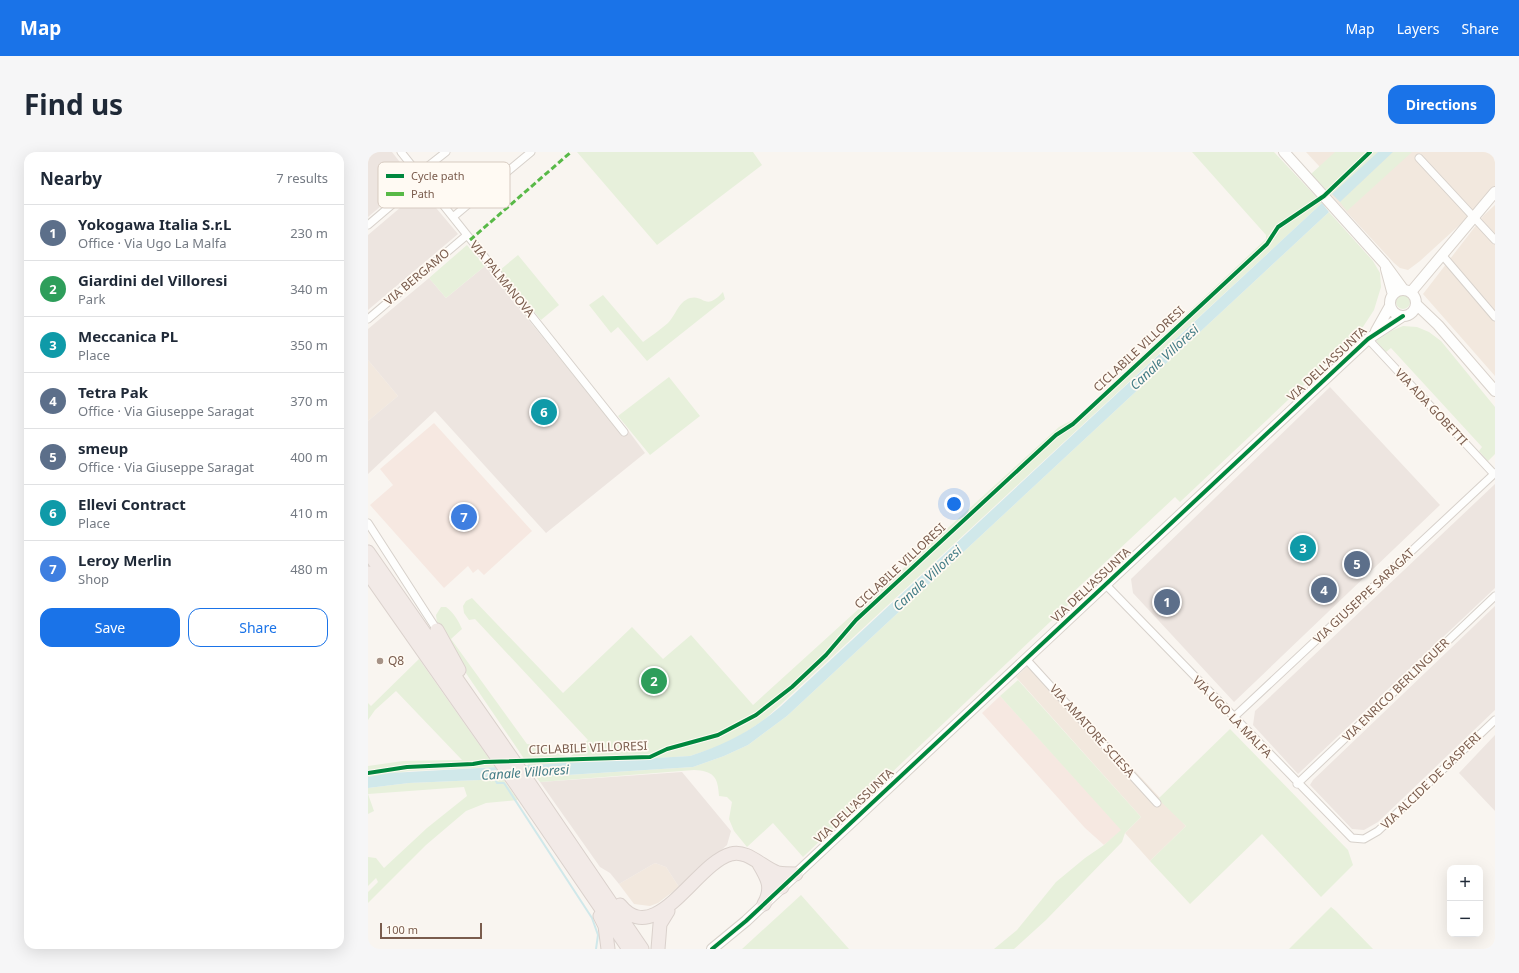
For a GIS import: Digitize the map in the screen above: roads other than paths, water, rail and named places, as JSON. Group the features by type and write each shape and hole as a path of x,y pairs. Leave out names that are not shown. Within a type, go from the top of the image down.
{"highway":[{"path":"368,552 586,876 642,949"},
{"path":"368,573 473,722 506,759"},
{"path":"437,630 506,759"},
{"path":"658,949 660,924 672,907 694,883 725,856 736,852 743,854 776,872 796,874"},
{"path":"759,864 769,884 770,892 764,904"},
{"path":"769,884 775,889 782,887 781,880 776,872"},
{"path":"586,876 603,882 628,915 638,921 644,922 657,918 672,907"},
{"path":"586,876 583,890 605,926 608,949"},
{"path":"586,876 629,949"}],"street":[{"name":"VIA PALMANOVA","path":"401,152 409,162"},
{"path":"436,162 446,152"},
{"path":"510,170 531,152"},
{"path":"1284,152 1384,263 1416,304 1438,325 1495,391"},
{"path":"1420,158 1495,240"},
{"path":"1392,295 1407,291 1443,256 1495,192"},
{"path":"368,224 386,208"},
{"name":"VIA PALMANOVA","path":"446,208 624,432"},
{"path":"453,217 464,208"},
{"name":"VIA BERGAMO","path":"368,319 467,235"},
{"path":"1443,256 1495,317"},
{"path":"1384,263 1392,295 1390,306 1395,313 1422,318 1438,325"},
{"path":"1405,315 1412,313 1416,304"},
{"name":"VIA DELL'ASSUNTA","path":"1371,336 1390,306"},
{"name":"VIA DELL'ASSUNTA","path":"712,949 764,904 1371,336 1405,315"},
{"name":"VIA ADA GOBETTI","path":"1371,336 1495,474"},
{"name":"VIA GIUSEPPE SARAGAT","path":"1234,718 1495,474"},
{"path":"368,523 437,630"},
{"name":"VIA UGO LA MALFA","path":"1106,585 1347,835 1352,838 1364,839"},
{"name":"VIA ENRICO BERLINGUER","path":"1297,784 1495,596"},
{"name":"VIA AMATORE SCIESA","path":"1026,659 1157,803"},
{"name":"VIA ALCIDE DE GASPERI","path":"1364,839 1378,831 1495,720"}],"water":[{"path":"1378,152 1393,152 1340,202 1332,194"},
{"name":"Canale Villoresi","path":"1322,203 1329,212 787,716 748,745 724,756 693,767 503,779 409,783 368,788 368,777 390,773 690,756 727,742 758,724 780,707"}],"waterway":[{"name":"Canale Villoresi","path":"495,779 497,783 504,783 592,918 598,935 596,949"}],"place":[{"name":"Ellevi Contract","path":"544,412"},
{"name":"Leroy Merlin","path":"464,517"},
{"name":"Meccanica PL","path":"1303,548"},
{"name":"smeup","path":"1357,564"},
{"name":"Tetra Pak","path":"1324,590"},
{"name":"Yokogawa Italia S.r.L","path":"1167,602"},
{"name":"Q8","path":"380,661"},
{"name":"Giardini del Villoresi","path":"654,681"}]}
